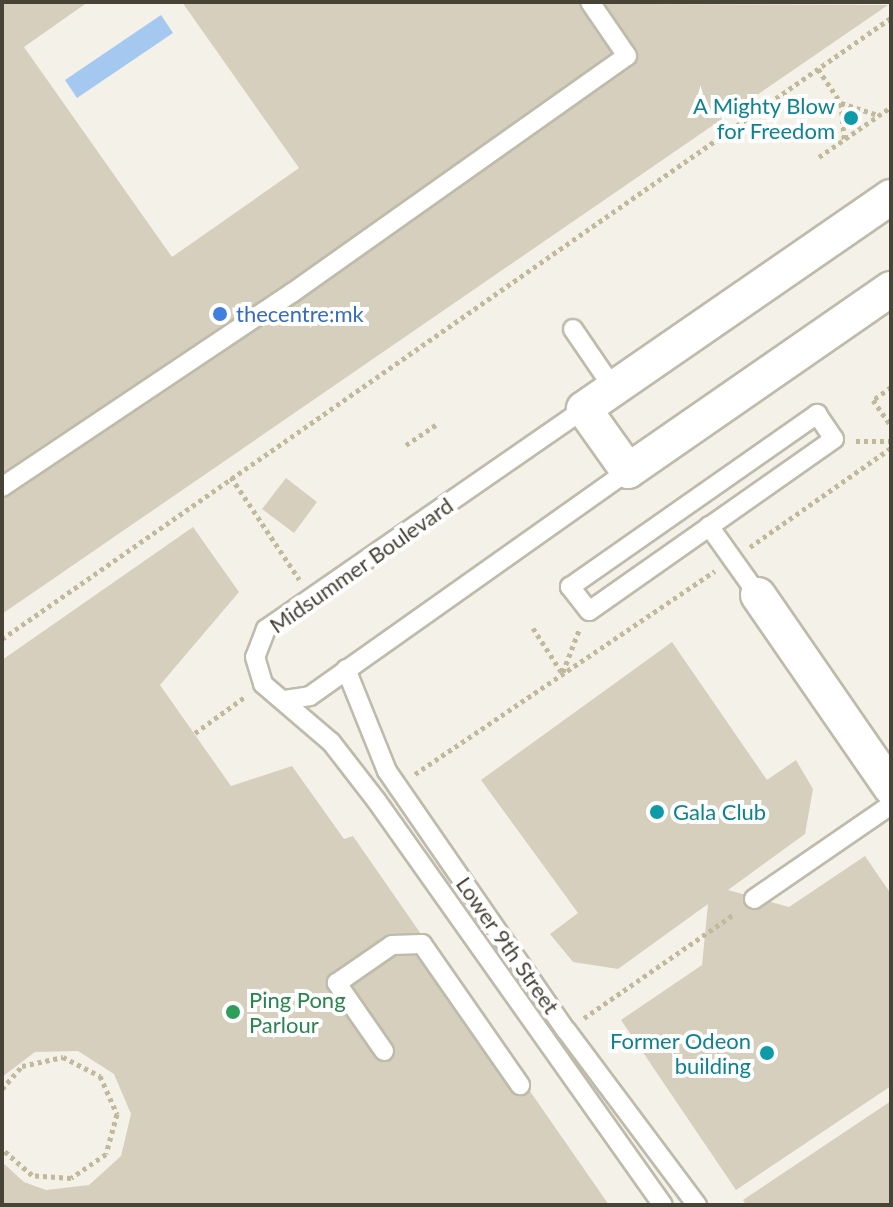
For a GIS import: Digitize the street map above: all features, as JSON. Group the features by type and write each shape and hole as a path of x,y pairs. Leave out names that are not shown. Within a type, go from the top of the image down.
{"street":[{"name":"Midsummer Boulevard","path":"584,409 891,197"},
{"path":"584,409 628,471 891,289"},
{"path":"758,595 891,788"}],"lane":[{"path":"2,487 292,293 627,56 590,2"},
{"path":"573,329 614,389"},
{"name":"Midsummer Boulevard","path":"263,684 255,657 266,629 584,409"},
{"path":"817,414 834,439 589,611 570,587 817,414"},
{"path":"263,684 285,700 310,696 628,471"},
{"path":"709,526 758,595"},
{"name":"Lower 9th Street","path":"346,669 398,786 566,1030 697,1205"},
{"name":"Lower 9th Street","path":"285,700 331,742 376,800 663,1205"},
{"path":"754,899 891,805"},
{"path":"384,1051 337,983 392,945 422,944 520,1085"}],"path":[{"path":"2,639 891,18"},
{"path":"818,69 841,103 844,140"},
{"path":"841,103 879,115"},
{"path":"819,157 891,107"},
{"path":"891,387 873,400 891,426"},
{"path":"406,445 436,425"},
{"path":"834,439 891,441"},
{"path":"398,786 891,448"},
{"path":"231,477 312,597"},
{"path":"562,674 589,611"},
{"path":"533,628 562,674"},
{"path":"195,733 263,684"},
{"path":"566,1030 733,915"},
{"path":"2,1089 22,1066 63,1057 100,1076 117,1114 106,1154 71,1178 32,1175 2,1149"}],"water":[{"path":"161,15 173,33 77,98 65,80"}],"building":[{"name":"thecentre:mk","path":"2,2 88,2 24,47 172,257 299,168 182,2 888,5 2,614"},
{"path":"286,478 317,502 294,533 262,509"},
{"path":"193,527 239,592 160,685 231,786 292,766 344,839 353,836 609,1205 2,1205 2,1162 24,1182 46,1190 89,1185 121,1156 131,1114 114,1074 78,1051 35,1052 2,1077 2,660"},
{"path":"672,642 767,780 796,760 813,789 805,834 728,890 789,907 865,856 891,894 891,1086 736,1190 621,1020 702,965 708,904 618,969 573,962 550,934 578,913 481,780"},
{"path":"891,1101 891,1205 746,1205 743,1200"}],"place":[{"name":"A Mighty Blow for Freedom","path":"851,118"},
{"name":"thecentre:mk","path":"220,314"},
{"name":"Gala Club","path":"657,812"},
{"name":"Ping Pong Parlour","path":"233,1012"},
{"name":"Former Odeon building","path":"767,1053"}]}
